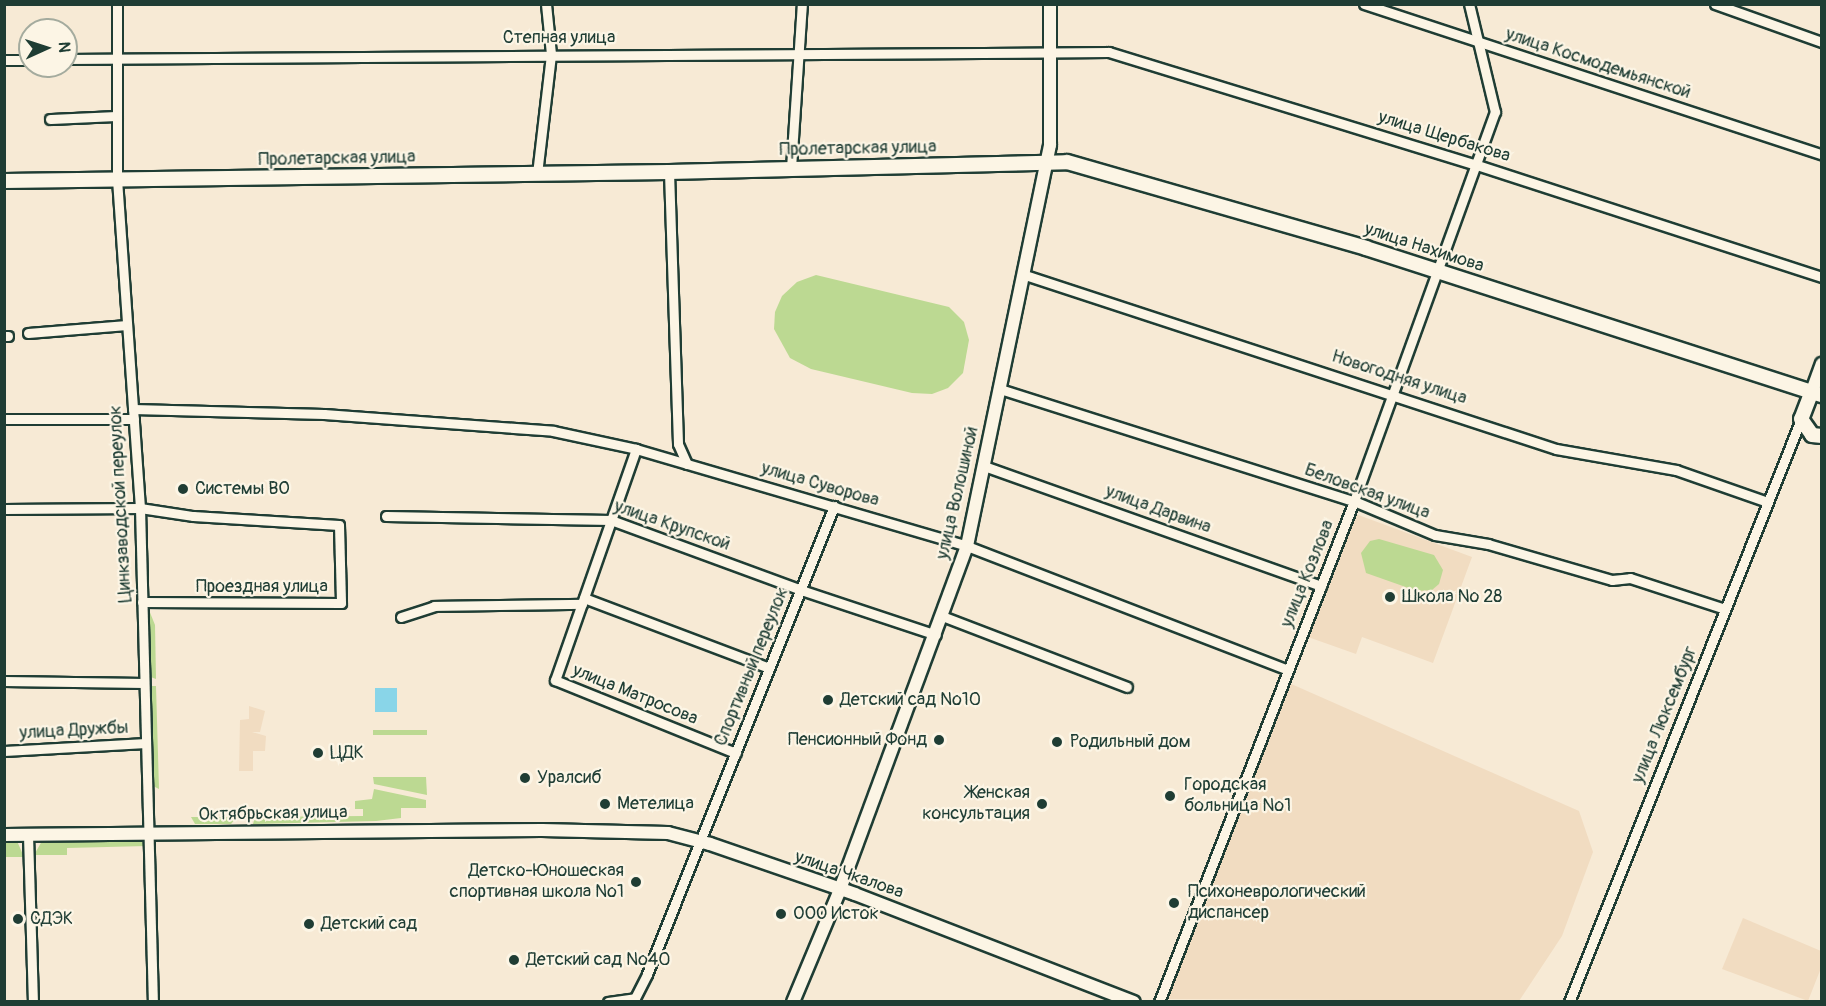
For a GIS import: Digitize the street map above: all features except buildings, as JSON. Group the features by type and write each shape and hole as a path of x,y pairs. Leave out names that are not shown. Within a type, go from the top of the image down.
{"main road":[{"name":"Пролетарская улица","path":"4,181 669,172 1046,161"},
{"name":"улица Нахимова","path":"1046,161 1107,170 1436,271 1788,384 1815,397"},
{"path":"1815,397 1801,419 1817,435"}],"street":[{"name":"Цинкзаводской переулок","path":"117,4 117,179 140,508 153,1002"},
{"path":"537,174 551,54 546,4"},
{"path":"791,168 801,53 802,4"},
{"name":"улица Волошиной","path":"793,1002 839,892 967,546 1046,161 1052,52 1050,4"},
{"name":"улица Космодемьянской","path":"1364,4 1821,155"},
{"name":"улица Козлова","path":"1159,1002 1202,885 1354,501 1474,164 1495,112 1469,4"},
{"path":"1715,4 1821,42"},
{"name":"Степная улица","path":"78,59 1052,52"},
{"name":"улица Щербакова","path":"1052,52 1108,52 1474,164 1821,277"},
{"path":"50,118 117,116"},
{"path":"669,172 678,444 687,464"},
{"name":"Новогодняя улица","path":"1022,274 1393,393 1556,449 1676,470 1768,502"},
{"path":"28,333 127,325"},
{"path":"1815,397 1821,364"},
{"name":"Беловская улица","path":"1000,389 1354,501 1435,535 1488,544 1612,580 1630,578 1725,609"},
{"name":"улица Суворова","path":"4,419 134,414 324,414 553,431 636,449 967,546 1288,670"},
{"name":"улица Люксембург","path":"1569,1002 1801,419"},
{"path":"1791,440 1817,435"},
{"path":"657,455 678,444"},
{"path":"583,601 636,449"},
{"name":"улица Дарвина","path":"984,466 1321,586"},
{"name":"Спортивный переулок","path":"608,1002 635,998 703,842 834,506"},
{"path":"4,509 140,508"},
{"name":"Проездная улица","path":"140,508 193,516 339,525 341,603 142,602"},
{"name":"улица Крупской","path":"386,516 611,520 801,590 936,634"},
{"path":"402,616 434,606 583,601 769,668"},
{"name":"улица Матросова","path":"583,601 555,680 736,753"},
{"path":"942,616 1127,687"},
{"path":"4,681 144,683"},
{"name":"улица Дружбы","path":"4,751 146,743"},
{"name":"улица Чкалова","path":"542,830 656,832 703,842 839,892 855,894 1134,1002"},
{"name":"Октябрьская улица","path":"4,835 542,830"},
{"path":"28,835 33,1002"}],"shaded area":[{"name":"Школа № 28","path":"1353,513 1472,557 1433,663 1362,637 1356,654 1308,637"},
{"path":"1289,683 1579,811 1593,852 1562,936 1519,1001 1163,999"},
{"path":"249,706 265,711 260,732 252,732 266,736 265,751 253,751 253,771 239,771 240,720 249,719"},
{"path":"1743,918 1821,951 1821,968 1808,1001 1722,969"}],"green space":[{"path":"816,275 949,307 964,322 969,340 963,373 948,388 932,394 912,393 811,369 790,358 774,329 775,312 782,296 797,282"},
{"path":"1379,539 1434,555 1443,570 1439,584 1432,590 1417,591 1366,573 1361,553 1370,541"},
{"path":"147,605 155,625 156,679 148,676"},
{"path":"152,686 156,686 159,789 151,785"},
{"path":"373,730 427,730 427,735 373,735"},
{"path":"373,777 426,777 427,795 374,784"},
{"path":"374,789 426,800 426,808 401,808 401,818 376,821 253,824 255,817 363,816 363,809 355,809 355,801 372,799"},
{"path":"191,817 237,817 231,824 195,824"},
{"path":"147,839 147,846 67,848 67,855 34,855 42,841"},
{"path":"5,841 17,841 24,857 5,857"}],"water":[{"path":"375,688 397,688 397,712 375,712"}],"place":[{"name":"Системы ВО","path":"183,489"},
{"name":"Школа № 28","path":"1390,597"},
{"name":"Детский сад №10","path":"828,700"},
{"name":"Пенсионный Фонд","path":"939,740"},
{"name":"Родильный дом","path":"1057,742"},
{"name":"ЦДК","path":"318,753"},
{"name":"Уралсиб","path":"525,778"},
{"name":"Городская больница №1","path":"1170,796"},
{"name":"Метелица","path":"605,804"},
{"name":"Женская консультация","path":"1042,804"},
{"name":"Детско-Юношеская спортивная школа №1","path":"636,882"},
{"name":"Психоневрологический диспансер","path":"1174,903"},
{"name":"ООО Исток","path":"781,914"},
{"name":"СДЭК","path":"18,919"},
{"name":"Детский сад","path":"309,924"},
{"name":"Детский сад №40","path":"514,960"}]}
